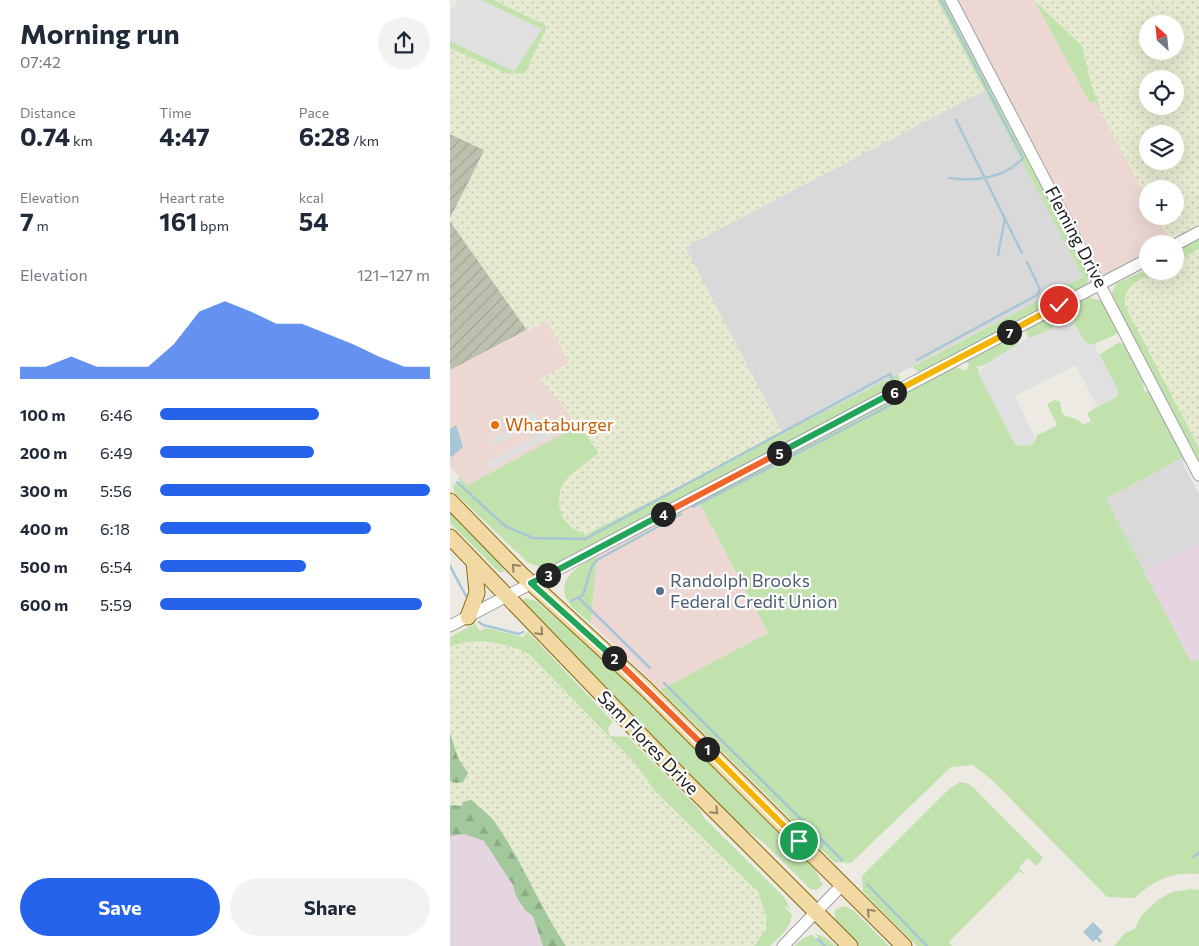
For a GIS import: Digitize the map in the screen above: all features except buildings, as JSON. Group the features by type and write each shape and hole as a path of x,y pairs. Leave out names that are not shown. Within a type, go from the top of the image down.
{"main road":[{"name":"Sam Flores Drive","path":"450,502 531,583 620,663 904,946"},
{"name":"Sam Flores Drive","path":"450,537 683,779 850,946"},
{"path":"468,617 477,593 474,562"}],"street":[{"name":"Fleming Drive","path":"951,0 1199,475"},
{"path":"1184,240 1199,232"},
{"path":"450,626 1139,264"},
{"path":"782,946 843,884"}],"shaded area":[{"path":"458,0 481,0 542,29 514,71 450,41 450,8 454,8"},
{"path":"493,0 937,0 985,90 685,247 783,434 585,535 571,527 563,518 559,505 560,490 567,478 598,455 599,451 540,379 569,363 547,321 527,330 450,221 484,150 450,134 450,48 515,75 546,27"},
{"path":"955,0 1034,0 1090,103 1095,100 1139,184 1139,225 1161,225 1166,235 1139,235 1139,258 1104,276 1099,274"},
{"path":"1034,0 1199,0 1199,227 1184,235 1166,235 1161,225 1184,225 1184,180 1139,180 1139,184 1095,101 1090,103"},
{"path":"985,90 1083,277 783,434 685,247"},
{"path":"450,134 485,150 450,218"},
{"path":"450,221 527,330 450,370"},
{"path":"1199,249 1199,448 1124,301 1126,291 1140,280 1184,280 1184,257"},
{"path":"1070,315 1086,344 1094,344 1117,388 1118,395 1110,401 1097,406 1076,365 1015,396 1036,440 1028,446 1015,444 978,372 995,358 1028,338 1049,330"},
{"path":"547,321 569,363 540,379 579,425 468,485 450,467 450,370"},
{"path":"534,410 538,419 518,429 519,433 493,446 489,440 515,427 516,421"},
{"path":"553,426 557,433 490,469 487,462"},
{"path":"1185,456 1183,464 1199,494 1199,543 1144,572 1106,499"},
{"path":"698,500 768,633 660,690 591,623 597,554"},
{"path":"1199,543 1199,659 1191,663 1144,572"},
{"path":"458,642 507,644 529,654 635,763 654,790 758,892 766,917 766,929 754,946 555,946 476,809 450,822 450,647"},
{"path":"475,809 555,946 450,946 450,822"}],"green space":[{"path":"481,0 493,0 545,25 546,29 525,73 508,74 450,48 450,41 514,71 541,29"},
{"path":"937,0 945,0 1090,276 1086,286 920,373 912,367 1083,277"},
{"path":"1034,0 1082,46 1091,84 1102,114 1095,101 1090,103"},
{"path":"1199,237 1199,249 1184,257 1184,246"},
{"path":"1139,273 1139,280 1127,293 1125,306 1199,448 1199,464 1111,295 1116,284"},
{"path":"1088,297 1102,301 1118,331 1115,335 1089,346 1078,332 1069,309 1072,304"},
{"path":"1055,313 1061,317 1061,322 1041,335 1028,338 1026,329"},
{"path":"1011,336 1017,339 1019,344 985,365 976,367 1015,444 1029,445 1036,440 1036,436 1057,425 1047,404 1055,400 1060,402 1062,413 1079,420 1083,425 1091,421 1087,413 1118,395 1117,388 1099,355 1119,342 1127,346 1147,382 1143,383 1144,391 1153,393 1185,456 1106,499 1191,662 1199,659 1199,874 1180,874 1164,878 1149,886 1134,898 1107,897 993,781 973,765 951,767 851,863 834,862 660,690 768,633 698,500 954,366 966,371 969,364 965,361"},
{"path":"898,374 900,379 896,386 551,567 540,567 528,563 454,492 453,483 456,485 460,481 459,477 468,485 579,425 599,453 567,478 560,490 559,505 563,518 571,527 585,535"},
{"path":"450,509 498,559 504,572 499,572 450,523"},
{"path":"597,554 591,623 570,604 565,593 565,586 567,579 578,567"},
{"path":"525,598 536,601 605,660 812,864 823,885 816,890 810,889 763,842 735,822 522,602"},
{"path":"475,624 480,631 486,628 523,637 528,632 613,722 608,728 610,736 628,737 699,809 705,819 785,898 791,910 785,907 792,915 791,920 784,932 770,946 754,946 766,929 766,916 758,892 654,790 635,763 529,654 501,644 479,641 450,647 450,637"},
{"path":"450,733 458,758 468,773 463,782 456,783 450,781"},
{"path":"960,782 973,787 1043,858 1036,866 1028,858 1019,867 1026,876 1019,871 949,942 952,946 917,946 863,892 862,876 950,788"},
{"path":"472,800 492,818 504,836 566,946 543,946 533,916 525,910 516,896 513,885 484,841 464,834 450,836 450,805 461,806 465,801"},
{"path":"1191,889 1199,890 1199,946 1114,946 1125,933 1135,929 1141,916 1159,899 1172,892"},
{"path":"844,906 853,910 889,946 860,946 843,930 836,920 835,910"},
{"path":"815,934 825,937 836,946 794,946 805,937 812,935 820,942 821,940"}],"water":[{"path":"456,425 463,447 452,457 450,456 450,429"},
{"path":"1093,922 1103,932 1093,942 1083,932"}],"waterway":[{"path":"941,0 1023,158 1008,170 989,177 979,179 949,178"},
{"path":"956,120 1022,253"},
{"path":"998,255 1005,218"},
{"path":"917,360 1037,295 1040,289 1027,262"},
{"path":"457,482 505,526 533,538 585,539 890,374 893,381"},
{"path":"693,507 902,399 901,397"},
{"path":"571,601 583,595 592,566 597,560 681,514"},
{"path":"450,566 466,596"},
{"path":"579,598 650,668"},
{"path":"479,622 483,625 519,634 523,632"},
{"path":"664,683 842,860"},
{"path":"1193,857 1199,853"},
{"path":"867,884 927,946"},
{"path":"1097,938 1100,941"},
{"path":"818,939 825,946"}],"place":[{"name":"Whataburger","path":"495,425"},
{"name":"Randolph Brooks Federal Credit Union","path":"660,591"}],"route":[{"path":"799,841 620,663 576,626 531,583 1059,305"}]}
